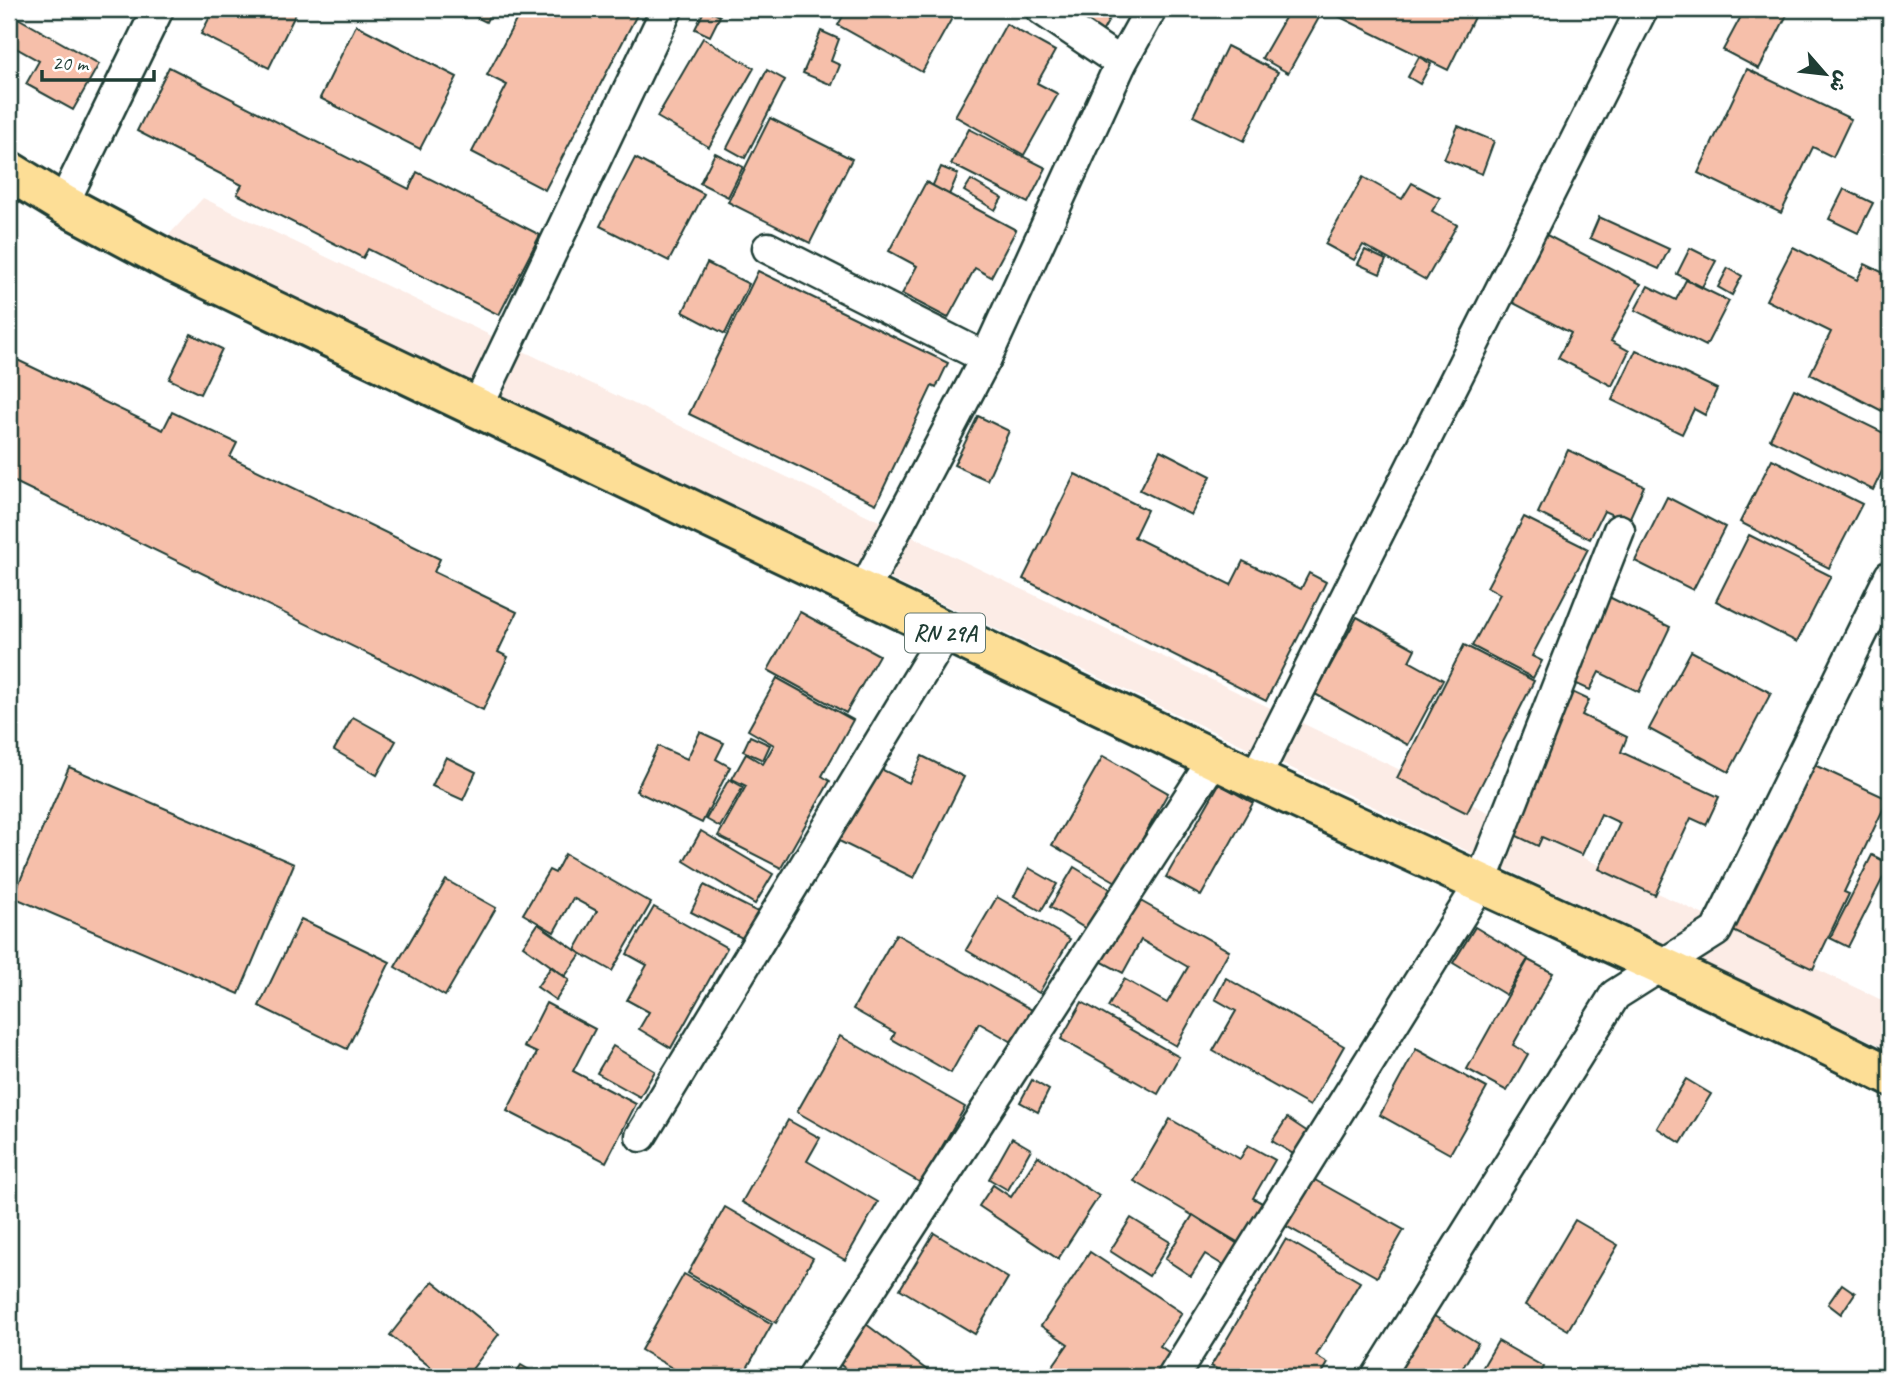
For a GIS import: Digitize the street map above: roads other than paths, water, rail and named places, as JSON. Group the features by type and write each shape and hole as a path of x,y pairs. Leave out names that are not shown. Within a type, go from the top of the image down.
{"main road":[{"name":"RN 29A","path":"9,172 170,261 862,594 1480,884 1888,1070"}],"street":[{"path":"63,204 158,9"},
{"path":"477,408 667,9"},
{"path":"1041,9 1121,63"},
{"path":"862,594 986,358 1121,63 1151,9"},
{"path":"1255,778 1642,9"},
{"path":"768,247 986,358"},
{"path":"1173,1377 1480,884 1619,530"},
{"path":"1377,1377 1615,995 1716,931 1890,576"},
{"path":"641,1136 946,634"},
{"path":"813,1377 1214,759"}]}
